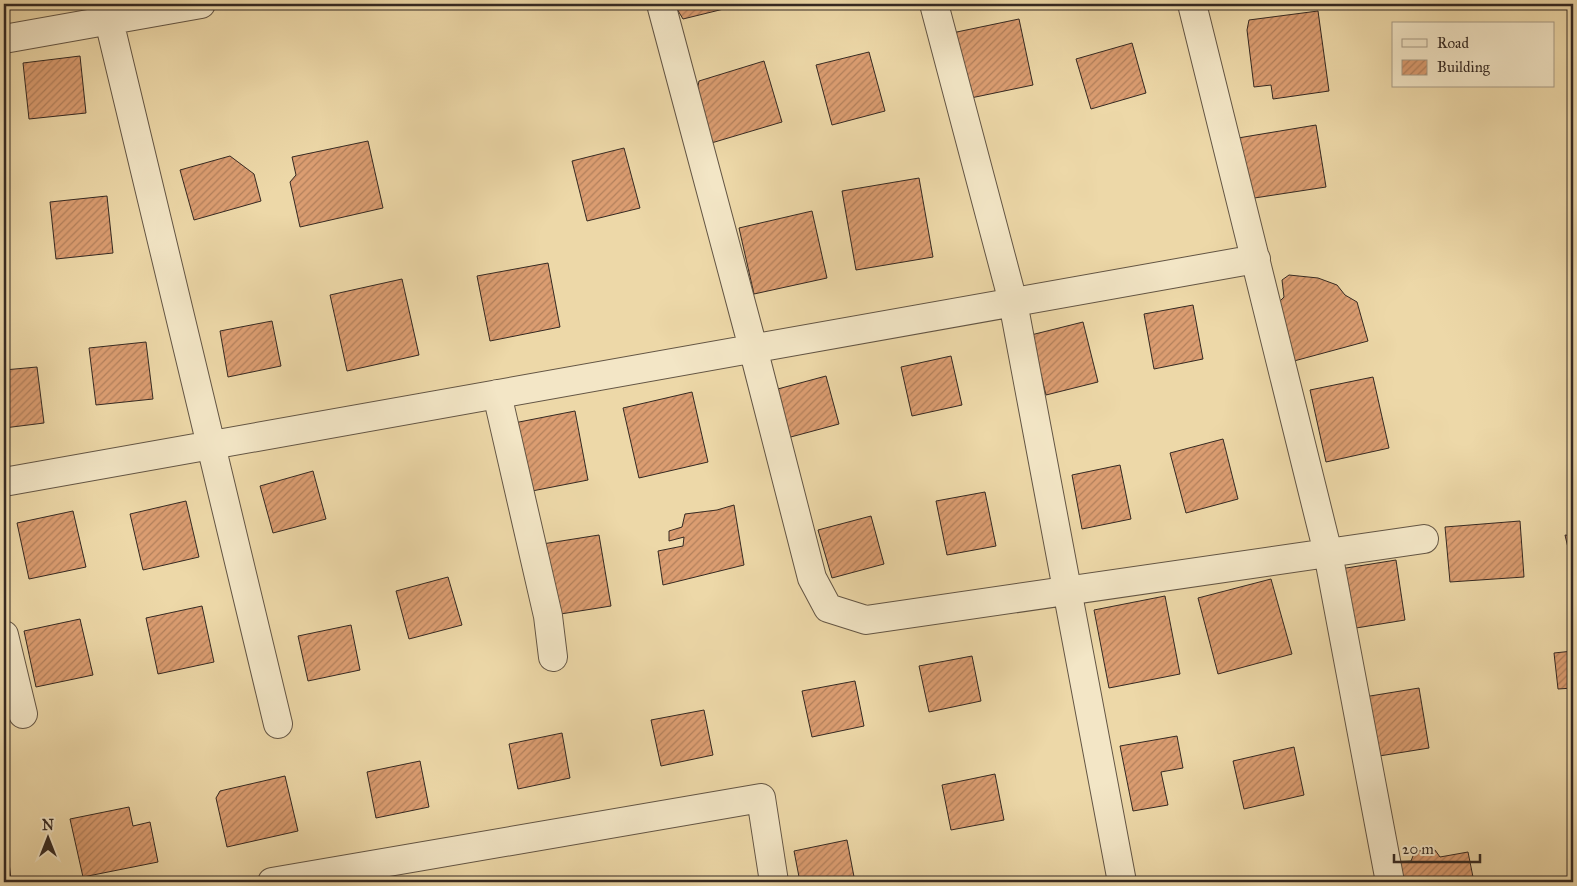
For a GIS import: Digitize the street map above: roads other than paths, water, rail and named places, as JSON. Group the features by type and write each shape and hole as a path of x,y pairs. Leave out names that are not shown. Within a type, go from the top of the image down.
{"street":[{"path":"4,39 107,12 201,4"},
{"path":"661,4 812,578 828,608 866,620 1424,539"},
{"path":"934,4 1013,302 1122,882"},
{"path":"1192,4 1328,553 1390,882"},
{"path":"107,12 278,724"},
{"path":"4,482 1256,258"},
{"path":"496,394 548,616 553,657"},
{"path":"4,635 23,714"},
{"path":"272,882 761,798 774,882"}]}
